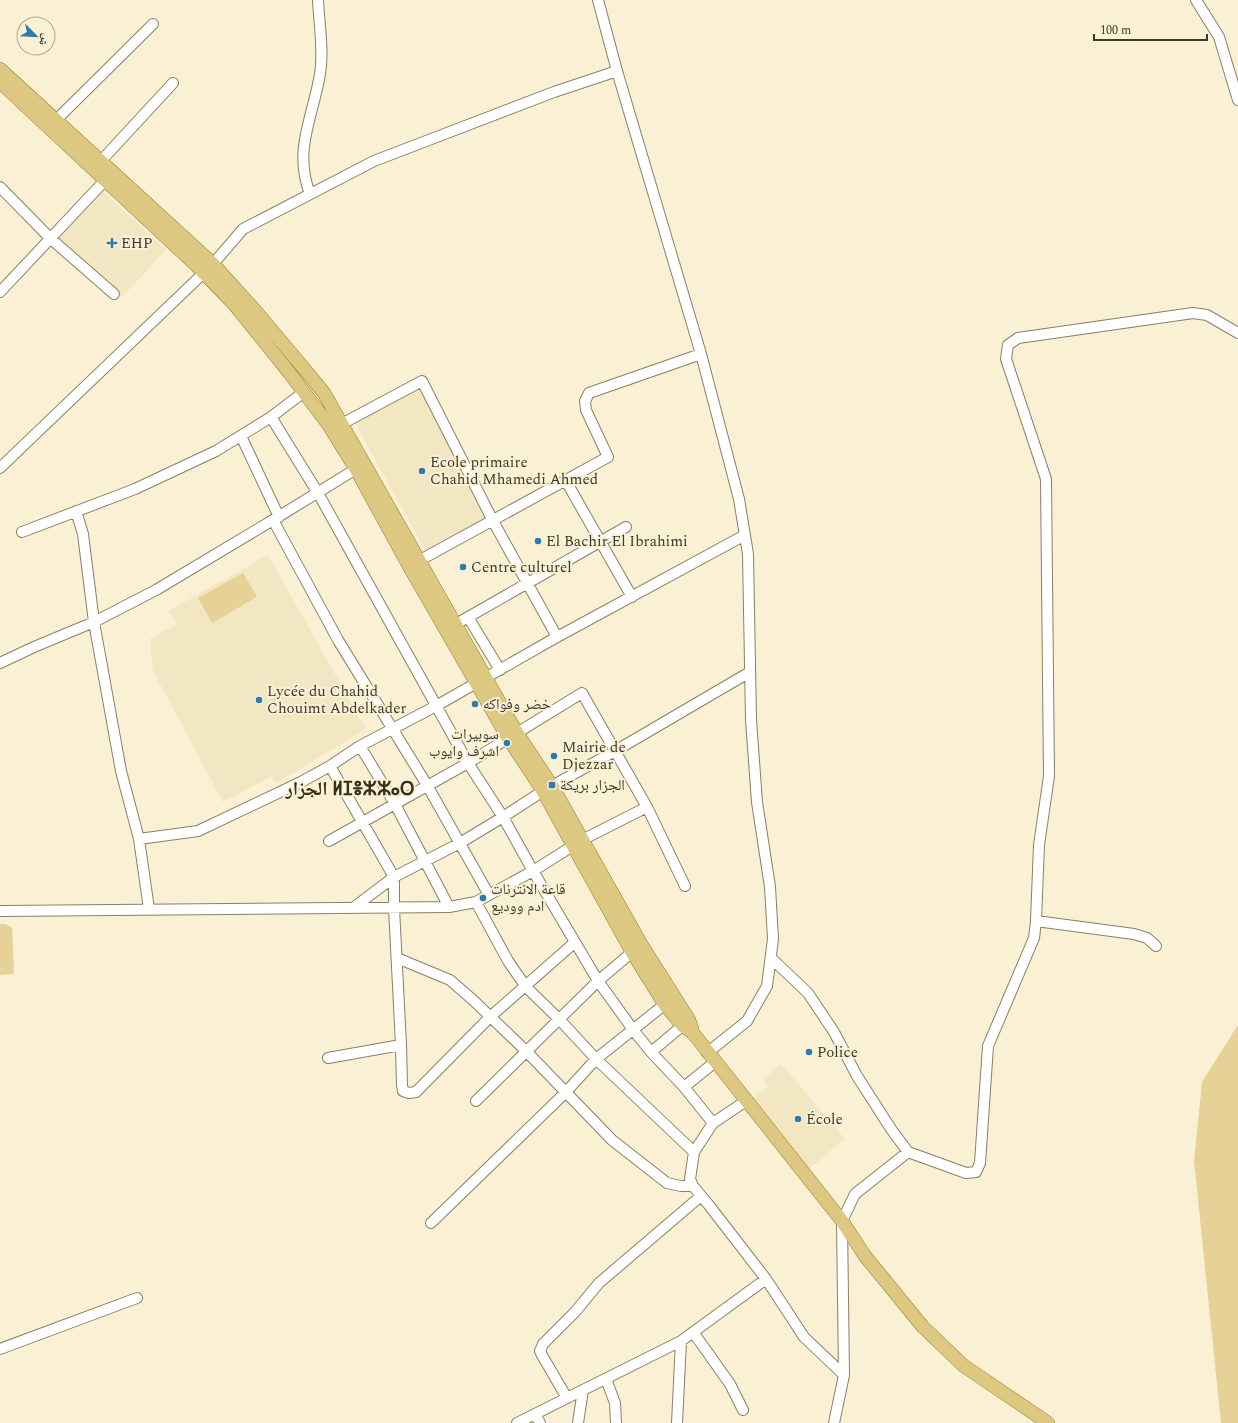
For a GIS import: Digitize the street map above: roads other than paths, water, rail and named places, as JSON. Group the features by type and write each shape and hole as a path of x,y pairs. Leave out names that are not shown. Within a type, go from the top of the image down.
{"main road":[{"path":"0,69 52,124 108,176 197,266 208,268 253,308 306,371 324,394 336,428 356,469 415,563 456,624 481,681"},
{"path":"0,82 100,162 108,176"},
{"path":"208,268 234,304 304,392 336,428 415,563 481,681 547,789 637,948 669,1001 711,1057 842,1221 865,1256 923,1327 964,1366 1048,1423"}],"street":[{"path":"310,194 304,180 303,150 321,73 322,51 318,0"},
{"path":"598,0 617,71 701,354 739,499 748,554 751,720 758,802 770,887 773,939 771,958 767,986 747,1021 684,1087"},
{"path":"1196,0 1219,37 1238,100"},
{"path":"52,124 153,24"},
{"path":"0,468 208,268 243,229 374,161 554,92 617,71"},
{"path":"100,162 173,83"},
{"path":"0,292 108,176"},
{"path":"0,187 50,238 114,294"},
{"path":"771,958 808,993 834,1032 857,1076 891,1129 908,1152 966,1173 976,1172 980,1163 988,1046 1034,938 1039,845 1049,776 1046,479 1006,358 1008,345 1018,338 1193,313 1207,315 1238,333"},
{"path":"415,563 608,457 586,410 585,402 589,393 701,354"},
{"path":"336,428 422,381 493,520 557,637"},
{"path":"22,532 134,489 216,451 271,417 304,392"},
{"path":"271,417 318,493 468,763 503,817 574,943 598,981 634,1031 651,1052 684,1087 712,1123"},
{"path":"241,436 276,519 338,640 394,729 489,895"},
{"path":"0,663 94,622 156,590 276,519 356,469"},
{"path":"566,481 632,597"},
{"path":"76,511 83,534 94,622 121,771 139,839 149,909"},
{"path":"456,624 626,527"},
{"path":"139,839 198,831 301,782 330,766 360,746 436,706 557,637 745,535"},
{"path":"468,617 500,670"},
{"path":"353,908 394,877 460,843 547,789 615,752 750,672"},
{"path":"329,841 468,763 582,693 647,807 685,886"},
{"path":"360,746 395,804 449,907"},
{"path":"330,766 394,877 394,908 403,1091 408,1093 416,1092 490,1017 526,987 574,943"},
{"path":"0,910 449,907 476,902 533,871 578,843 647,807"},
{"path":"476,902 508,960 526,987 559,1019 596,1059 694,1152"},
{"path":"1036,921 1134,934 1147,938 1156,946"},
{"path":"476,1101 598,981 637,948"},
{"path":"397,958 450,980 526,1051 612,1140 667,1183 681,1186 693,1186"},
{"path":"431,1223 565,1093 596,1059 634,1031 669,1001"},
{"path":"651,1052 688,1026"},
{"path":"328,1058 401,1045"},
{"path":"746,1101 712,1123 694,1152 690,1179 693,1186 742,1246 766,1279 804,1337 844,1375"},
{"path":"834,1423 844,1375 842,1221 855,1194 908,1152"},
{"path":"567,1398 543,1358 540,1351 543,1344 575,1312 599,1283 701,1196"},
{"path":"517,1423 537,1419 567,1398 681,1341 766,1279"},
{"path":"0,1350 137,1298"},
{"path":"694,1332 730,1384 743,1410"},
{"path":"676,1423 681,1341"},
{"path":"606,1379 615,1403 616,1423"},
{"path":"578,1423 583,1390"}],"place":[{"name":"EHP","path":"112,243"},
{"name":"Ecole primaire Chahid Mhamedi Ahmed","path":"422,471"},
{"name":"El Bachir El Ibrahimi","path":"538,541"},
{"name":"Centre culturel","path":"463,567"},
{"name":"Lycée du Chahid Chouimt Abdelkader","path":"259,700"},
{"name":"خضر وفواكه","path":"475,704"},
{"name":"سوبيرات اشرف وايوب","path":"507,743"},
{"name":"Mairie de Djezzar","path":"554,756"},
{"name":"الجزار بريكة","path":"552,785"},
{"name":"قاعة الانترنات ادم ووديع","path":"483,898"},
{"name":"Police","path":"809,1052"},
{"name":"École","path":"798,1119"}],"district":[{"name":"الجزار ⵍⵊⴻⵣⵣⴰⵔ","path":"350,789"}]}
